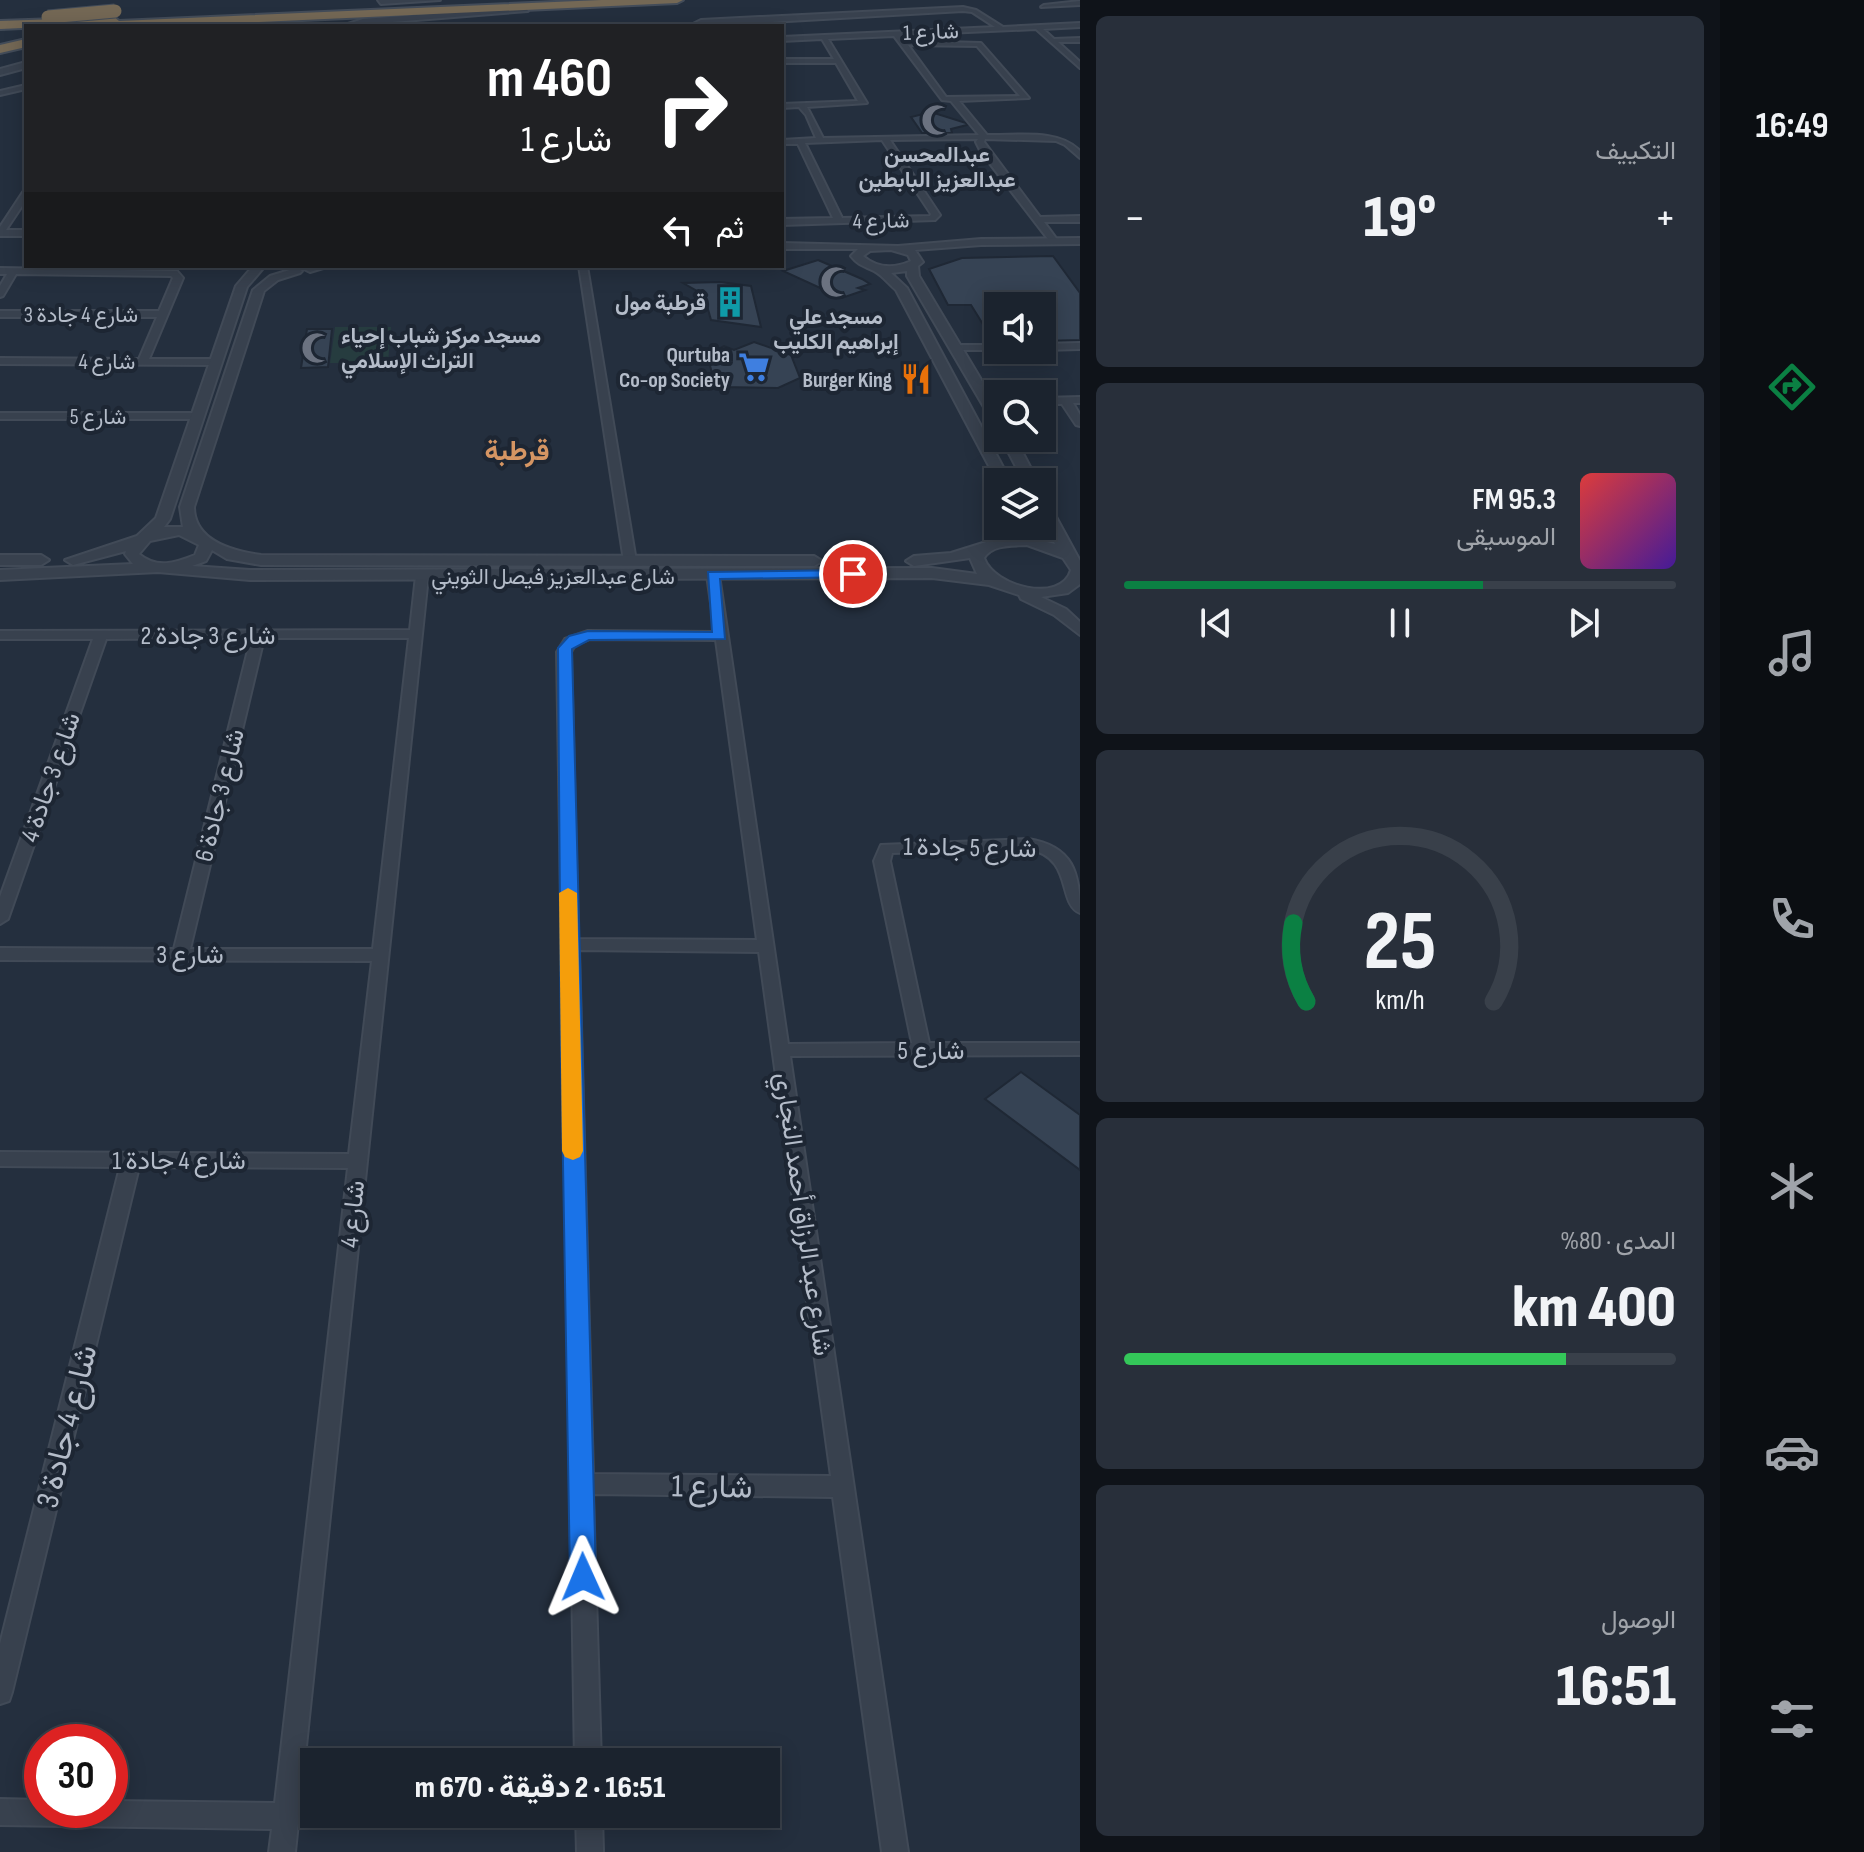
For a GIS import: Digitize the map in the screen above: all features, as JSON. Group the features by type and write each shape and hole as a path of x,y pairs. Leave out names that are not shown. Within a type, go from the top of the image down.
{"highway":[{"path":"71,24 552,0"},
{"path":"138,24 677,0"},
{"path":"161,10 381,2"},
{"path":"146,14 381,2"},
{"path":"241,24 472,9"},
{"path":"32,10 146,14 319,10"},
{"path":"0,28 48,17 130,11"},
{"path":"0,28 24,27"},
{"path":"0,28 24,32"},
{"path":"0,49 24,43"}],"street":[{"path":"381,2 436,0"},
{"path":"1054,13 1043,6 1080,3"},
{"path":"353,24 599,4"},
{"path":"699,24 963,9 974,11 1001,28"},
{"path":"1065,19 1078,25"},
{"name":"شارع 1","path":"784,39 1078,25"},
{"path":"1038,27 1056,40 1080,66"},
{"path":"895,32 942,97 955,101 1025,98 977,43 903,43"},
{"path":"784,104 863,103 824,37"},
{"path":"1056,40 1080,40"},
{"path":"784,61 837,61"},
{"path":"0,72 24,66"},
{"path":"0,93 24,87"},
{"path":"955,101 984,138"},
{"path":"801,105 809,114 821,141"},
{"path":"984,138 980,142 984,150 1054,241"},
{"path":"784,142 984,138 1065,140 1080,156"},
{"name":"شارع 4","path":"784,222 928,220 936,215 885,139"},
{"path":"800,141 839,221"},
{"path":"0,233 24,198"},
{"path":"1039,220 1080,219"},
{"path":"0,233 24,233"},
{"path":"784,246 901,248 1080,241"},
{"path":"858,260 856,256 860,251 876,246"},
{"path":"901,248 917,256 913,276 984,387"},
{"path":"878,268 914,265 935,256 966,251 1080,248"},
{"path":"784,253 833,254 858,260 878,268 901,288 997,468"},
{"path":"257,268 244,282 195,416 162,522 132,550 133,557 156,568 184,566 201,558 206,551 186,512 259,290 269,280 307,269"},
{"path":"583,268 630,561"},
{"path":"0,271 174,273 178,278 143,361"},
{"path":"0,294 13,271"},
{"name":"شارع 4 جادة 3","path":"0,314 162,314"},
{"path":"1056,347 1080,346"},
{"path":"959,348 984,348"},
{"name":"شارع 4","path":"0,361 215,362"},
{"path":"1056,401 1080,400"},
{"path":"1066,401 1080,423"},
{"name":"شارع 5","path":"0,416 195,416"},
{"path":"1015,452 1024,468"},
{"path":"991,457 1017,455"},
{"path":"175,478 197,478"},
{"path":"0,560 78,560 171,531 199,537"},
{"path":"1008,589 1044,593 1077,590 1079,570 1056,531"},
{"name":"شارع عبدالعزيز فيصل الثويني","path":"199,537 225,553 261,560 913,561 981,551 997,542 1017,541"},
{"path":"1017,541 1042,544 1068,555"},
{"path":"981,551 975,564 990,580"},
{"name":"شارع عبدالعزيز فيصل الثويني","path":"0,575 156,568 250,575 942,573 990,580 1050,607 1080,630"},
{"name":"شارع عبد الرزاق أحمد النجاري","path":"713,575 895,1852"},
{"name":"شارع 4","path":"282,1852 422,576"},
{"name":"شارع 3 جادة 2","path":"0,635 416,634"},
{"name":"شارع 3 جادة 4","path":"0,919 101,635"},
{"name":"شارع 3 جادة 6","path":"181,954 258,635"},
{"path":"588,1748 565,648 574,640 588,635 720,636"},
{"name":"شارع 5 جادة 1","path":"922,1050 882,861 886,848 900,845 1044,846 1055,851 1063,861 1080,908"},
{"path":"569,944 765,946"},
{"name":"شارع 3","path":"0,954 381,955"},
{"name":"شارع 5","path":"781,1050 1080,1049"},
{"name":"شارع 4 جادة 1","path":"0,1159 357,1161"},
{"name":"شارع 4 جادة 3","path":"0,1692 131,1160"},
{"name":"شارع 1","path":"581,1484 843,1487"},
{"path":"0,1812 286,1816"},
{"path":"589,1828 590,1852"}],"green space":[{"path":"335,327 391,327 388,363 330,363"}],"building":[{"name":"عبدالمحسن عبدالعزيز البابطين","path":"931,112 967,125 951,129 952,133 922,133 911,117"},
{"path":"1053,256 1080,293 1080,340 1056,341 1056,292 984,292 984,326 971,305 948,305 929,269 962,258"},
{"name":"مسجد علي إبراهيم الكليب","path":"818,260 870,284 858,288 865,290 842,298 783,271"},
{"name":"قرطبة مول","path":"720,282 751,286 761,327 711,320 704,295 683,283"},
{"name":"مسجد مركز شباب إحياء التراث الإسلامي","path":"307,329 332,329 328,367 301,368"},
{"name":"Qurtuba Co-op Society","path":"754,342 791,355 800,378 778,388 721,387 721,383 714,380 707,355 724,346 734,350"},
{"path":"1021,1072 1080,1115 1080,1170 985,1099"}],"slow traffic":[{"path":"568,893 573,1151"}],"place":[{"name":"عبدالمحسن عبدالعزيز البابطين","path":"937,120"},
{"name":"مسجد علي إبراهيم الكليب","path":"836,282"},
{"name":"قرطبة مول","path":"730,302"},
{"name":"مسجد مركز شباب إحياء التراث الإسلامي","path":"317,348"},
{"name":"Qurtuba Co-op Society","path":"754,367"},
{"name":"Burger King","path":"916,379"}],"district":[{"name":"قرطبة","path":"517,450"}],"route":[{"path":"583,1577 570,1046 565,648 570,642 588,635 720,636 713,575 853,574"}]}
